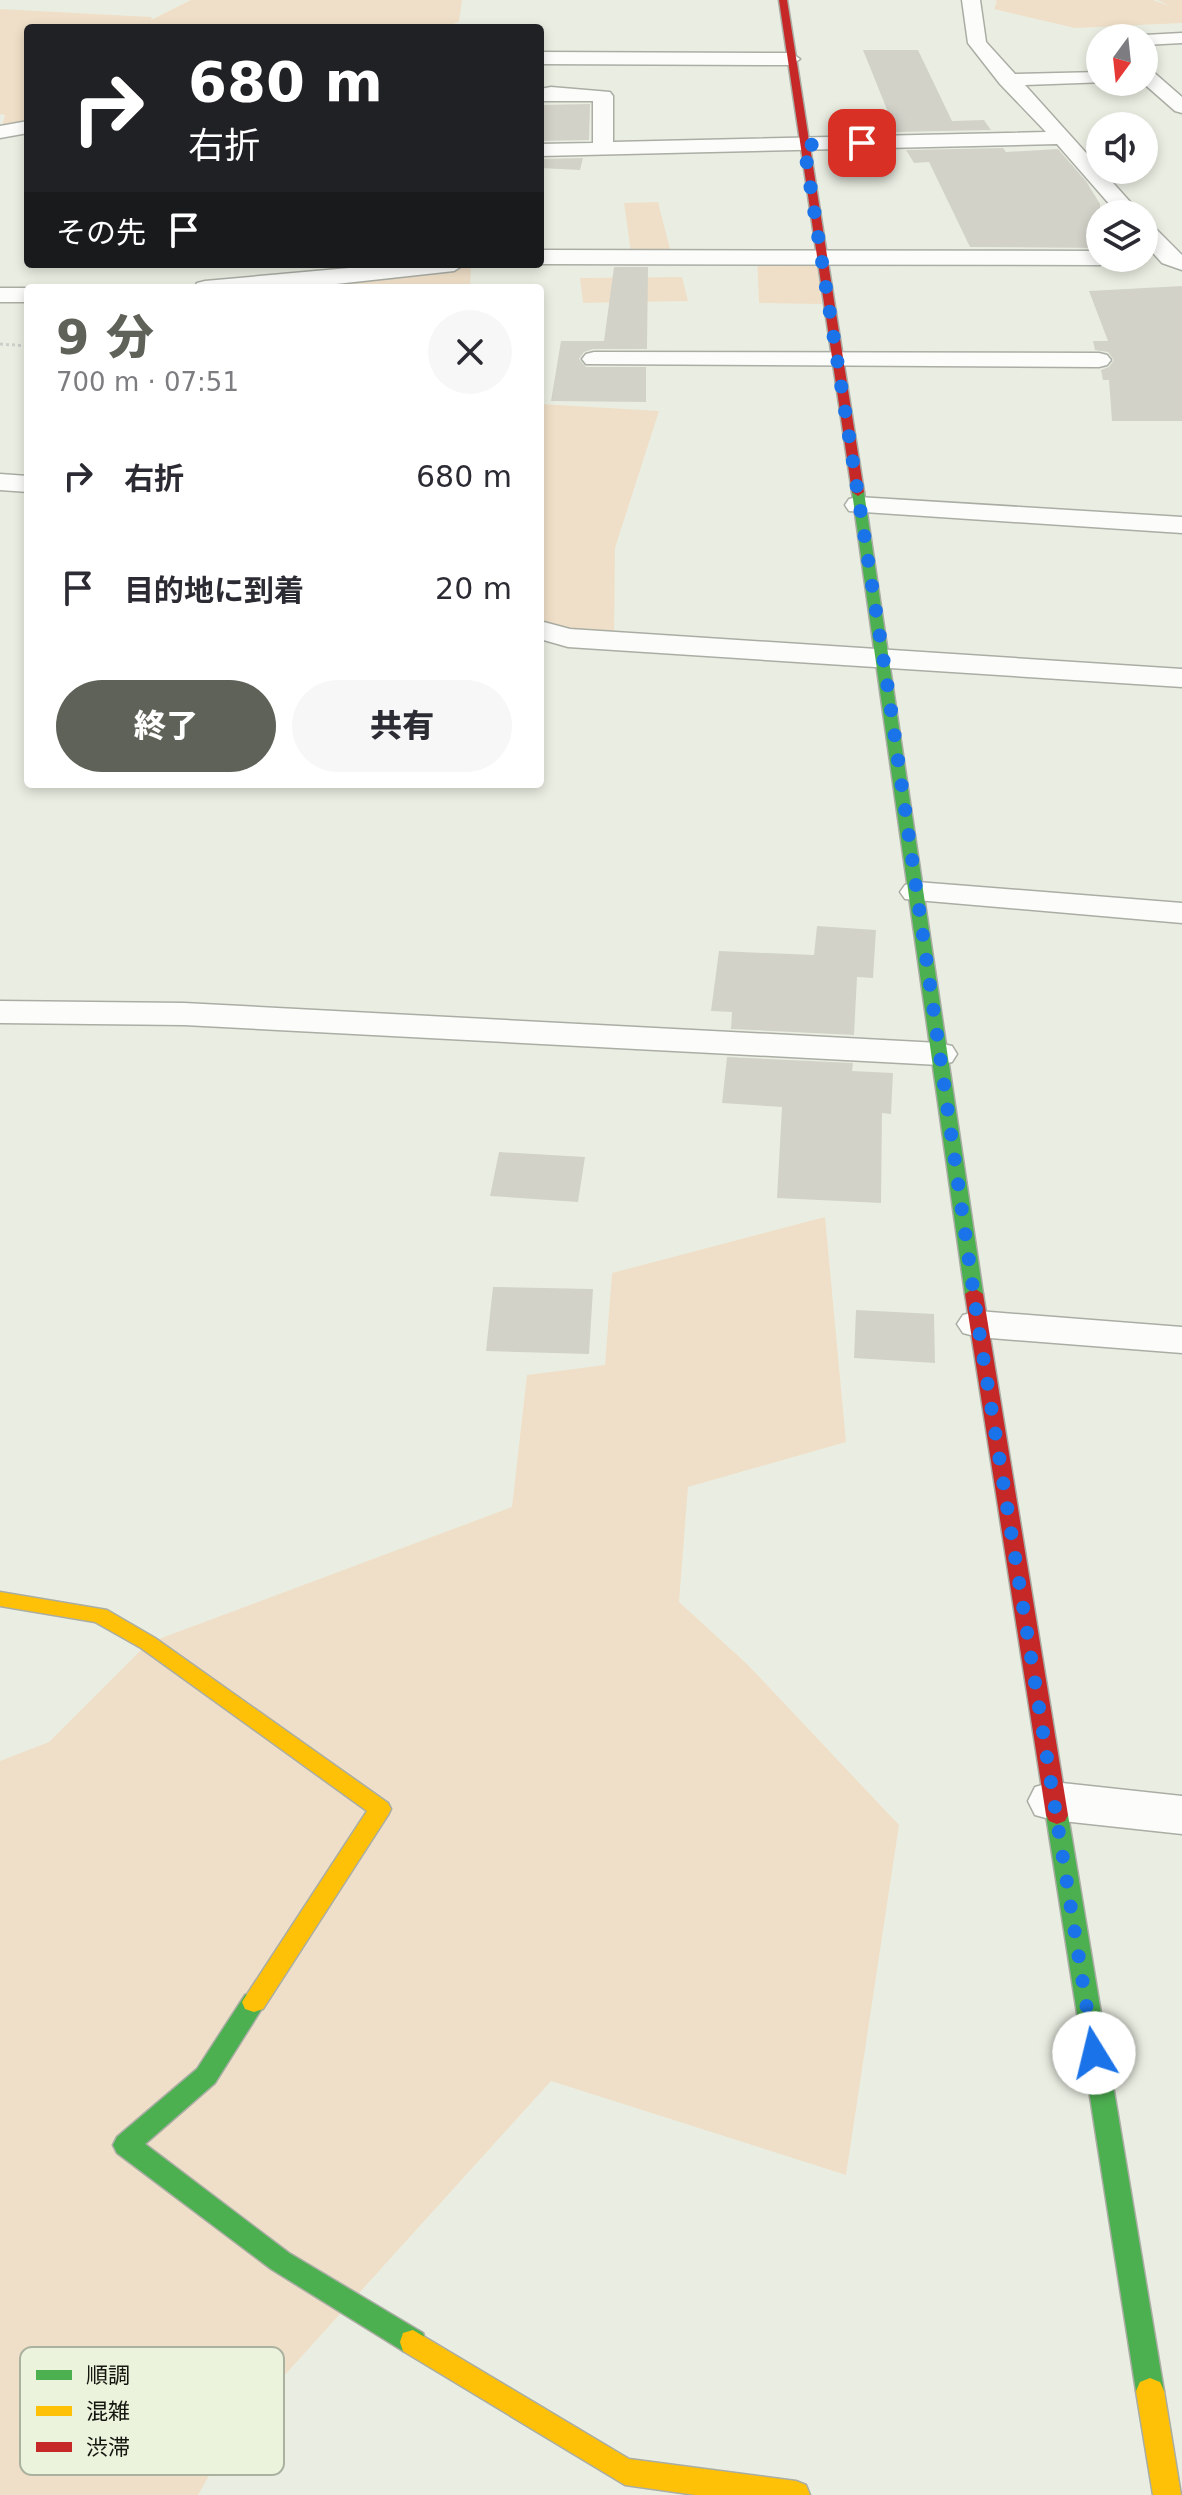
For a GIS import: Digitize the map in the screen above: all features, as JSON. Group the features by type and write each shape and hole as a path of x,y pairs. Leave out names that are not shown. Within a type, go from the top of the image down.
{"street":[{"path":"783,0 883,659 978,1324 1167,2495"},
{"path":"971,0 977,43 1117,200"},
{"path":"1158,39 1182,38"},
{"path":"544,58 791,59"},
{"path":"1007,80 1086,78"},
{"path":"1158,87 1182,107"},
{"path":"544,94 603,96 603,149"},
{"path":"0,132 24,128"},
{"path":"544,150 1059,138"},
{"path":"1158,242 1178,260"},
{"path":"544,257 1086,258"},
{"path":"1158,259 1178,260"},
{"path":"268,284 418,268"},
{"path":"0,295 24,295"},
{"path":"594,359 1099,360"},
{"path":"0,482 24,484"},
{"path":"858,505 1182,525"},
{"path":"544,631 568,638 1182,678"},
{"path":"917,892 1182,913"},
{"path":"0,1012 184,1014 939,1054"},
{"path":"978,1324 1182,1340"},
{"path":"0,1599 100,1615 148,1643 380,1809 206,2076 126,2145 280,2261 625,2472 796,2495"},
{"path":"1053,1801 1182,1815"}],"path":[{"path":"0,344 24,346"}],"shaded area":[{"path":"191,0 462,0 459,22 453,24 24,24 24,126 1,129 5,115 0,114 0,9 152,17 151,20"},
{"path":"994,0 1153,0 1169,6 1158,0 1182,0 1182,23 1086,24 1086,27 1075,28 994,9 997,1"},
{"path":"658,202 671,253 631,253 624,203"},
{"path":"757,257 816,257 822,304 759,303"},
{"path":"413,268 471,268 470,284 238,284"},
{"path":"682,277 688,301 583,303 580,278"},
{"path":"544,404 659,411 615,548 614,641 544,622"},
{"path":"825,1217 846,1442 688,1487 679,1602 748,1665 899,1825 846,2175 551,2081 284,2376 284,2347 20,2347 20,2475 209,2475 198,2495 0,2495 0,1761 49,1742 148,1643 512,1507 527,1375 605,1365 612,1273"}],"building":[{"path":"863,50 918,50 952,121 984,120 991,130 896,132"},
{"path":"590,104 589,140 544,141 544,105"},
{"path":"1003,148 1006,152 1058,149 1086,181 1098,200 1086,200 1086,248 970,247 929,162 914,163 906,150"},
{"path":"583,158 580,170 544,168 544,159"},
{"path":"614,267 648,267 647,349 593,349 584,352 579,359 586,367 646,367 646,402 551,401 561,341 604,341"},
{"path":"1182,286 1182,421 1112,421 1109,380 1103,380 1101,370 1109,367 1114,360 1108,352 1095,350 1093,341 1108,341 1089,291"},
{"path":"817,926 876,930 873,978 857,977 854,1035 731,1029 732,1012 711,1011 719,951 814,955"},
{"path":"727,1057 853,1063 852,1071 893,1073 891,1114 882,1113 881,1203 777,1198 782,1107 722,1103"},
{"path":"499,1152 585,1157 578,1202 490,1196"},
{"path":"493,1287 593,1289 589,1354 486,1351"},
{"path":"856,1310 934,1314 935,1363 854,1358"}],"traffic: fast":[{"path":"858,492 974,1294"},
{"path":"1057,1815 1150,2391"},
{"path":"254,2002 206,2076 126,2145 280,2261 413,2342"}],"traffic: slow":[{"path":"0,1599 100,1615 148,1643 380,1809 254,2002"},
{"path":"413,2342 625,2472 796,2495"},
{"path":"1150,2391 1167,2495"}],"traffic: jam":[{"path":"783,0 858,492"},
{"path":"974,1294 1057,1815"}],"route":[{"path":"862,143 804,145 888,689 978,1324 1094,2053"}]}
